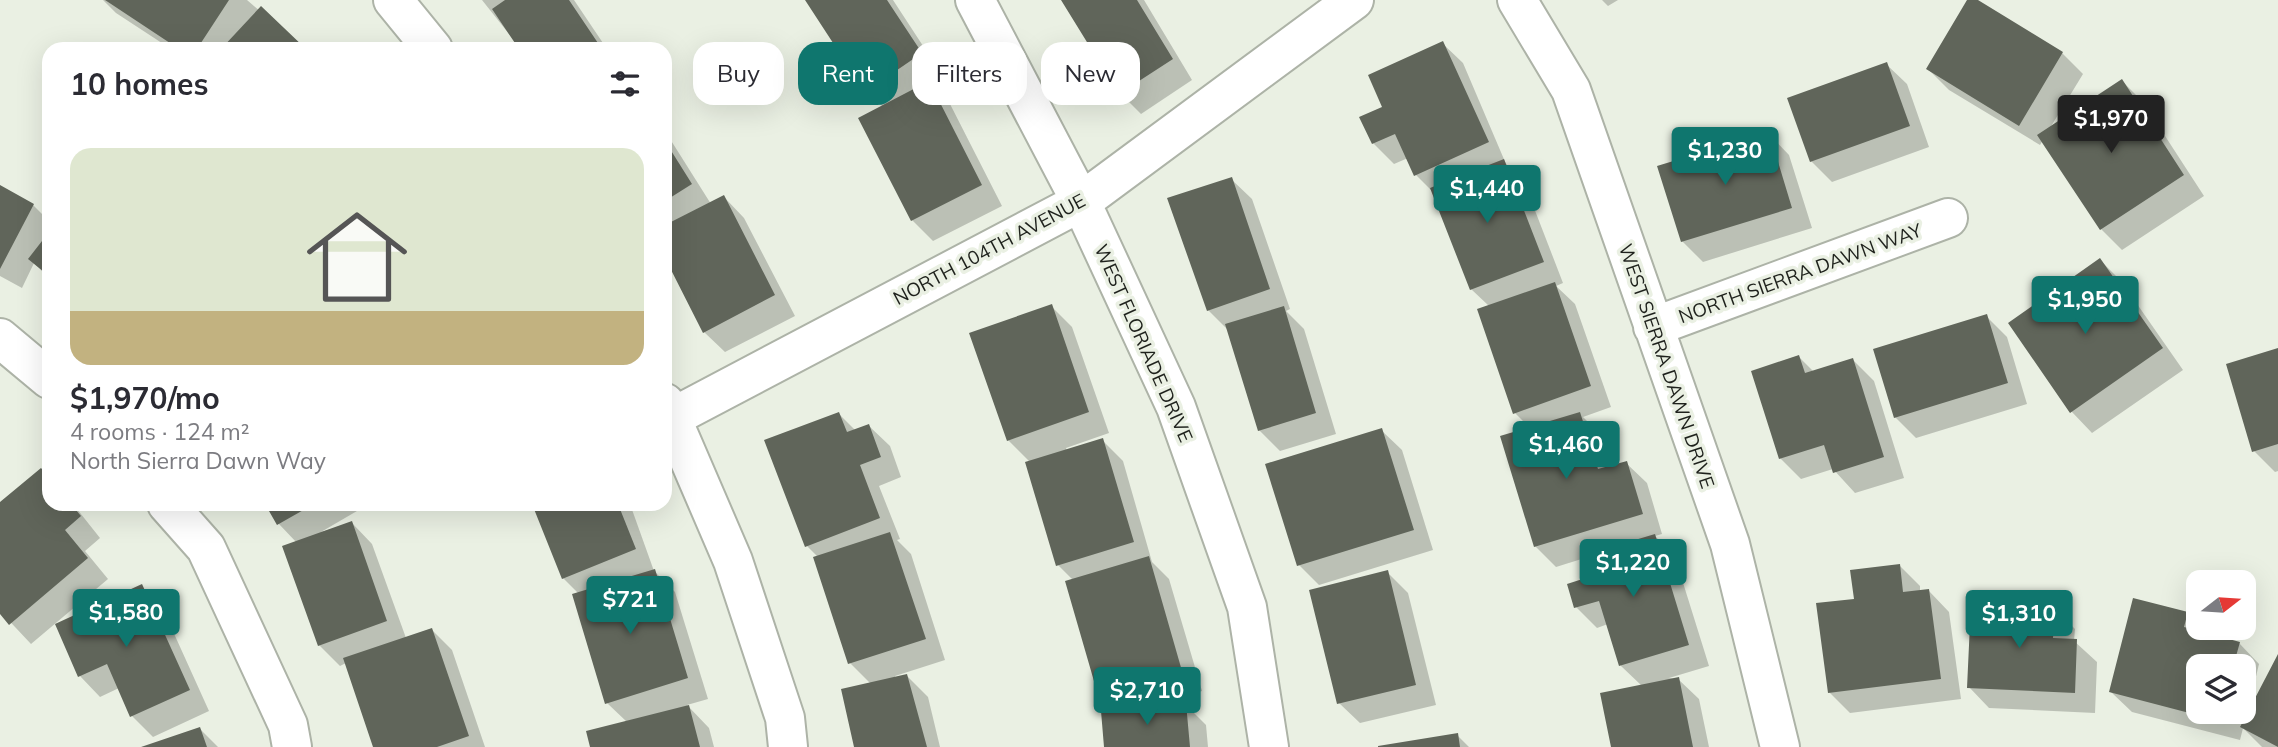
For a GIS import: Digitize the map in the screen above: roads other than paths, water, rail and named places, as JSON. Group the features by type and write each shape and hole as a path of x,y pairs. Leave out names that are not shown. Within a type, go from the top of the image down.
{"street":[{"path":"393,0 427,42"},
{"name":"WEST FLORIADE DRIVE","path":"975,0 1081,202 1177,407 1247,607 1269,747"},
{"name":"NORTH 104TH AVENUE","path":"672,408 1081,202 1354,0"},
{"name":"WEST SIERRA DAWN DRIVE","path":"1517,0 1571,90 1730,544 1780,747"},
{"name":"NORTH SIERRA DAWN WAY","path":"1653,327 1948,218"},
{"path":"0,338 42,373"},
{"path":"672,417 733,561 785,719 788,747"},
{"path":"173,511 206,548 288,725 292,747"}]}
